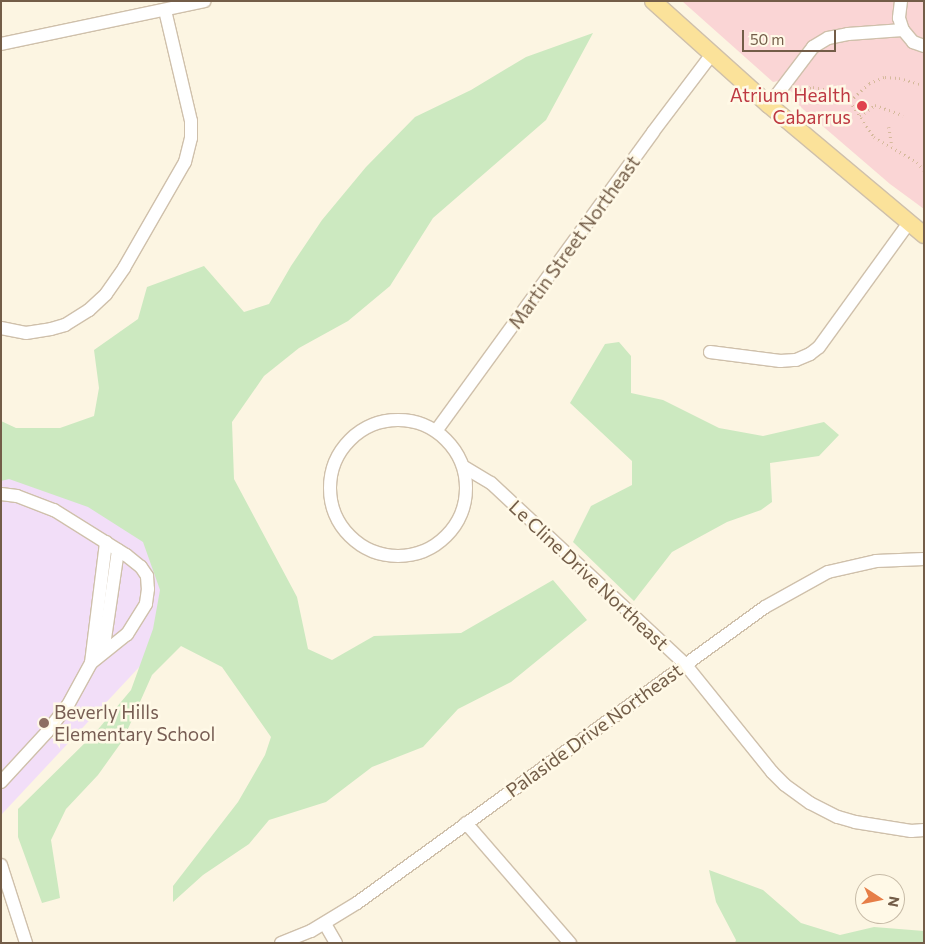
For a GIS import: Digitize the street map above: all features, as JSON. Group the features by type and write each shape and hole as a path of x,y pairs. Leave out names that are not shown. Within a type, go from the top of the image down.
{"main road":[{"path":"653,1 769,105 908,224 924,235"}],"street":[{"path":"1,44 206,1"},
{"path":"901,1 899,18 903,30 913,42 924,46"},
{"path":"1,328 26,333 51,330 65,325 89,310 106,294 124,268 185,162 191,138 190,121 165,10"},
{"path":"769,105 813,47 828,38 848,34 903,30"},
{"name":"Martin Street Northeast","path":"436,431 653,132 712,54"},
{"path":"710,352 780,361 796,360 810,354 819,347 908,224"},
{"path":"411,420 436,431 457,453 464,466 466,490 462,514 454,528 443,540 430,549 415,555 399,557 383,555 368,550 354,541 343,530 333,508 330,484 337,458 349,440 360,431 384,421 411,420"},
{"name":"Le Cline Drive Northeast","path":"464,466 491,483 685,664 772,772 810,803 838,817 855,822 910,831 924,830"},
{"path":"1,494 17,496 54,510 106,542 141,567 146,576 148,590 146,604 127,634 91,663 68,705 1,782"},
{"path":"91,663 106,542"},
{"path":"103,652 118,550"},
{"name":"Palaside Drive Northeast","path":"280,943 325,924 356,903 765,607 815,578 846,567 876,561 924,559"},
{"path":"466,824 570,943"},
{"path":"1,865 26,943"},
{"path":"325,924 336,943"}],"path":[{"path":"850,101 869,83 884,78 899,78 924,85"},
{"path":"791,95 793,91 813,87 829,90 850,101 874,137 917,162 924,170"},
{"path":"860,116 875,104 903,115"},
{"path":"889,127 892,147"}],"shaded area":[{"name":"Atrium Health Cabarrus","path":"682,1 924,1 924,209 890,184 804,110 792,98 793,93 778,81 773,82"},
{"name":"Beverly Hills Elementary School","path":"1,465 161,538 171,633 2,814"}],"green space":[{"path":"593,33 546,120 433,218 390,286 348,321 299,348 264,376 232,422 234,479 297,597 308,649 332,660 374,636 461,633 553,580 587,620 511,682 458,709 423,747 372,767 326,802 269,820 249,844 203,875 173,902 173,886 238,802 265,755 271,737 222,667 181,646 152,675 123,740 98,775 66,809 51,840 60,898 42,903 18,837 18,809 95,733 131,690 153,629 160,590 143,542 88,507 9,479 1,481 1,421 16,428 60,428 94,416 99,388 94,350 138,319 147,287 204,266 244,312 269,304 291,266 322,220 366,167 415,117 471,90 526,57"},
{"path":"619,342 631,356 631,393 663,400 719,428 763,436 824,422 839,435 819,456 770,463 772,502 761,510 727,522 672,552 634,601 573,542 591,506 632,485 632,461 570,403 605,344"},
{"path":"709,870 763,890 801,923 840,935 874,927 924,931 924,943 735,943 736,940 716,902"}],"place":[{"name":"Atrium Health Cabarrus","path":"862,106"},
{"name":"Beverly Hills Elementary School","path":"44,723"}]}
